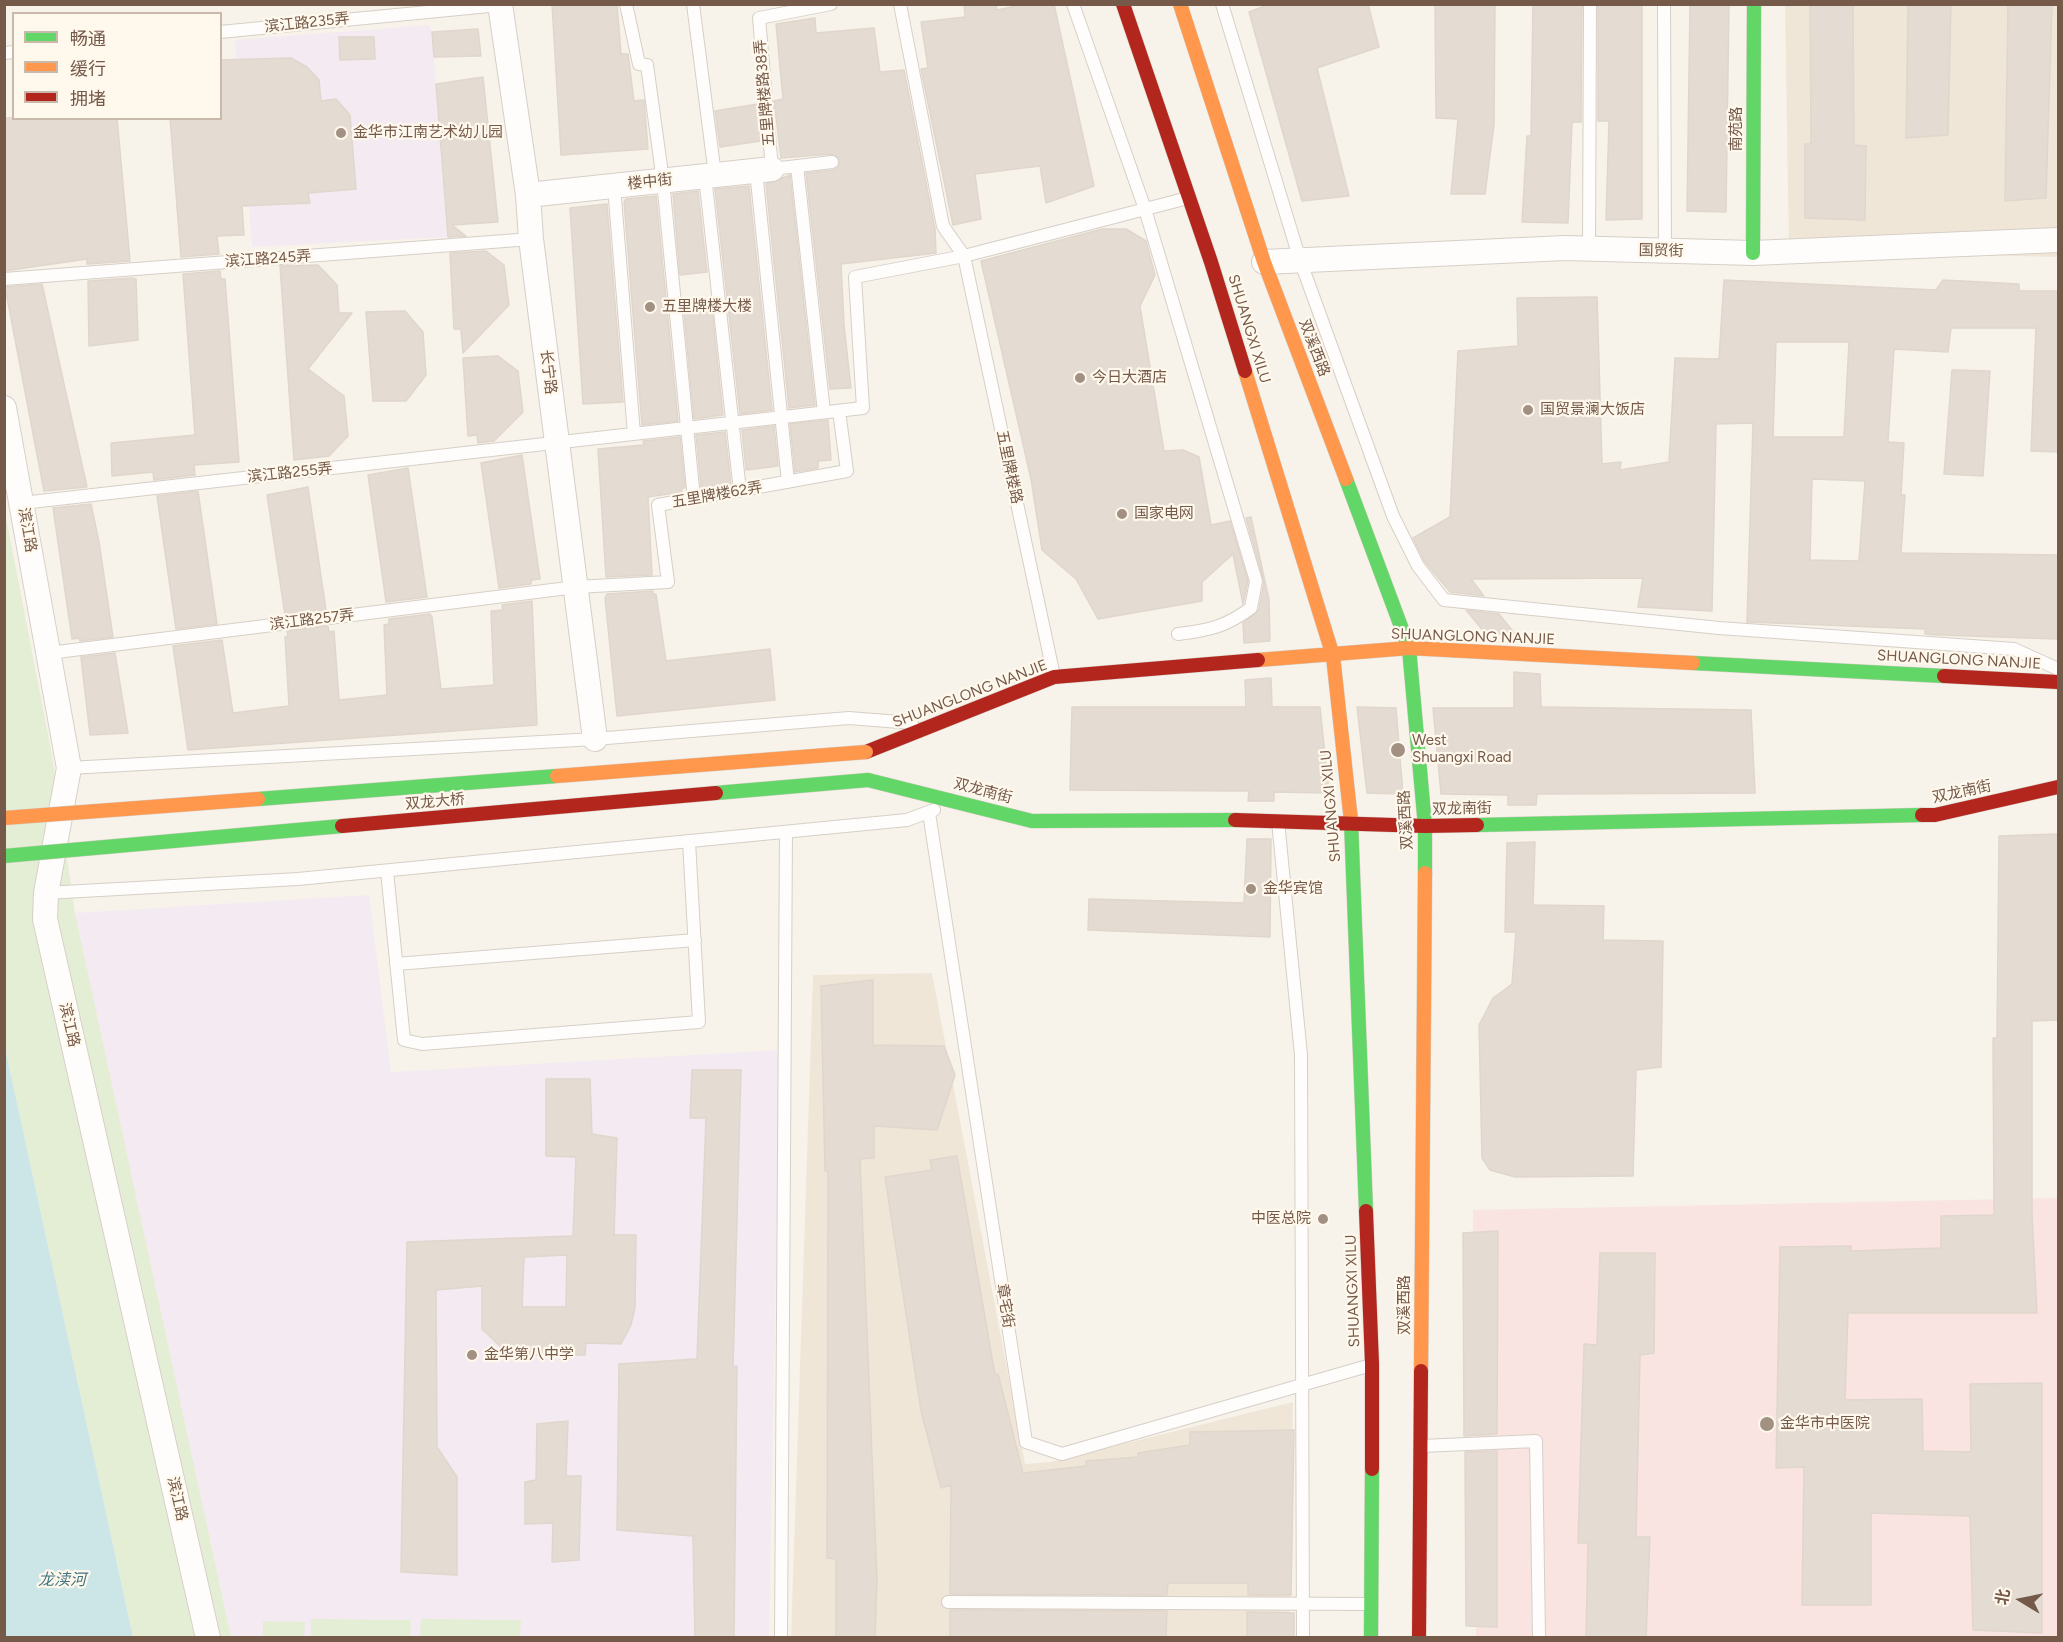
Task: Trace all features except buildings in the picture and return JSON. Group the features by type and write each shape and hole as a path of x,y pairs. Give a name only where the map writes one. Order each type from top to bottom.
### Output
{"main road":[{"name":"SHUANGXI XILU","path":"1123,4 1189,198 1333,656 1351,824 1372,1364 1371,1638"},
{"name":"双溪西路","path":"1180,4 1264,262 1409,648 1425,826 1419,1638"},
{"name":"南苑路","path":"1753,253 1755,4"},
{"name":"SHUANGLONG NANJIE","path":"866,752 1054,677 1409,648 2058,682"},
{"name":"双龙大桥","path":"4,818 866,752"},
{"name":"双龙南街","path":"868,780 960,801 1032,821 1278,820 1425,826 1935,815 2058,787"},
{"name":"双龙大桥","path":"4,856 868,780"}],"street":[{"name":"长宁路","path":"500,5 528,195 531,239 595,739"},
{"name":"楼中街","path":"528,195 764,170"},
{"name":"国贸街","path":"1264,262 1589,249 1753,253 2058,240"},
{"name":"滨江路","path":"4,408 69,768 46,893 45,919 208,1638"}],"lane":[{"path":"626,4 639,64 647,65 663,181 685,428 694,499"},
{"path":"693,4 740,491"},
{"name":"五里牌楼路38弄","path":"764,170 759,18 831,4"},
{"name":"五里牌楼路","path":"900,4 943,226 964,256 1054,677"},
{"path":"1073,4 1145,209 1256,581 1251,608 1233,621 1215,629 1178,634"},
{"path":"1222,4 1300,260 1393,516 1418,566 1444,600 1719,628 2014,649 2058,669"},
{"path":"1589,249 1590,4"},
{"path":"1664,4 1665,251"},
{"name":"滨江路235弄","path":"222,32 500,5"},
{"path":"788,482 780,417 764,170 832,162"},
{"path":"797,166 824,412"},
{"path":"614,186 634,434"},
{"path":"964,256 1189,198"},
{"name":"滨江路245弄","path":"4,279 531,239"},
{"name":"滨江路255弄","path":"22,504 863,408 855,277 964,256"},
{"name":"五里牌楼62弄","path":"576,587 668,582 658,505 847,471 839,411"},
{"name":"滨江路257弄","path":"49,653 576,587"},
{"path":"69,768 595,739 849,717 938,724"},
{"path":"46,893 287,880 907,820 960,801"},
{"name":"章宅街","path":"928,813 1026,1442 1062,1454 1372,1364"},
{"path":"1278,820 1301,1055 1303,1638"},
{"path":"781,1638 786,832"},
{"path":"387,870 404,1040 422,1044 699,1022 689,841"},
{"path":"396,964 695,940"},
{"path":"1420,1446 1536,1441 1539,1638"},
{"path":"948,1602 1371,1604"}],"shaded area":[{"path":"1785,5 2058,5 2058,257 1789,251"},
{"name":"金华市江南艺术幼儿园","path":"429,25 432,32 447,237 252,247 235,40"},
{"name":"金华第八中学","path":"369,895 391,1072 780,1050 769,1637 231,1637 75,913"},
{"path":"932,973 1025,1464 1050,1462 1293,1402 1289,1637 791,1638 813,975"},
{"name":"金华市中医院","path":"2058,1198 2058,1637 1476,1637 1473,1210"}],"green space":[{"path":"4,507 52,755 75,913 231,1637 133,1637 5,1048"},
{"path":"311,1619 411,1620 410,1637 311,1637"},
{"path":"421,1619 521,1620 520,1637 420,1637"},
{"path":"263,1621 305,1622 304,1637 263,1637"}],"water":[{"name":"龙渎河","path":"5,1048 133,1637 5,1637"}],"traffic: fast":[{"path":"1753,253 1754,4"},
{"path":"1346,479 1409,648 1425,826 1425,873"},
{"path":"1693,663 1944,676"},
{"path":"258,799 557,776"},
{"path":"868,780 1032,821 1235,820"},
{"path":"716,793 868,780"},
{"path":"1477,825 1922,815"},
{"path":"1351,821 1366,1211"},
{"path":"4,856 342,826"},
{"path":"1371,1638 1372,1469"}],"traffic: slow":[{"path":"1180,4 1264,262 1346,479"},
{"path":"1245,371 1333,656 1351,821"},
{"path":"1258,660 1409,648 1693,663"},
{"path":"557,776 866,752"},
{"path":"4,818 258,799"},
{"path":"1421,1371 1425,873"}],"traffic: jam":[{"path":"1123,4 1211,262 1245,371"},
{"path":"866,752 1054,677 1258,660"},
{"path":"1944,676 2058,682"},
{"path":"1922,815 1935,815 2058,787"},
{"path":"342,826 716,793"},
{"path":"1235,820 1425,826 1477,825"},
{"path":"1366,1211 1372,1364 1372,1469"},
{"path":"1419,1638 1421,1371"}],"place":[{"name":"金华市江南艺术幼儿园","path":"341,133"},
{"name":"五里牌楼大楼","path":"650,307"},
{"name":"今日大酒店","path":"1080,378"},
{"name":"国贸景澜大饭店","path":"1528,410"},
{"name":"国家电网","path":"1122,514"},
{"name":"West Shuangxi Road","path":"1398,750"},
{"name":"金华宾馆","path":"1251,889"},
{"name":"中医总院","path":"1323,1219"},
{"name":"金华第八中学","path":"472,1355"},
{"name":"金华市中医院","path":"1767,1424"}]}
